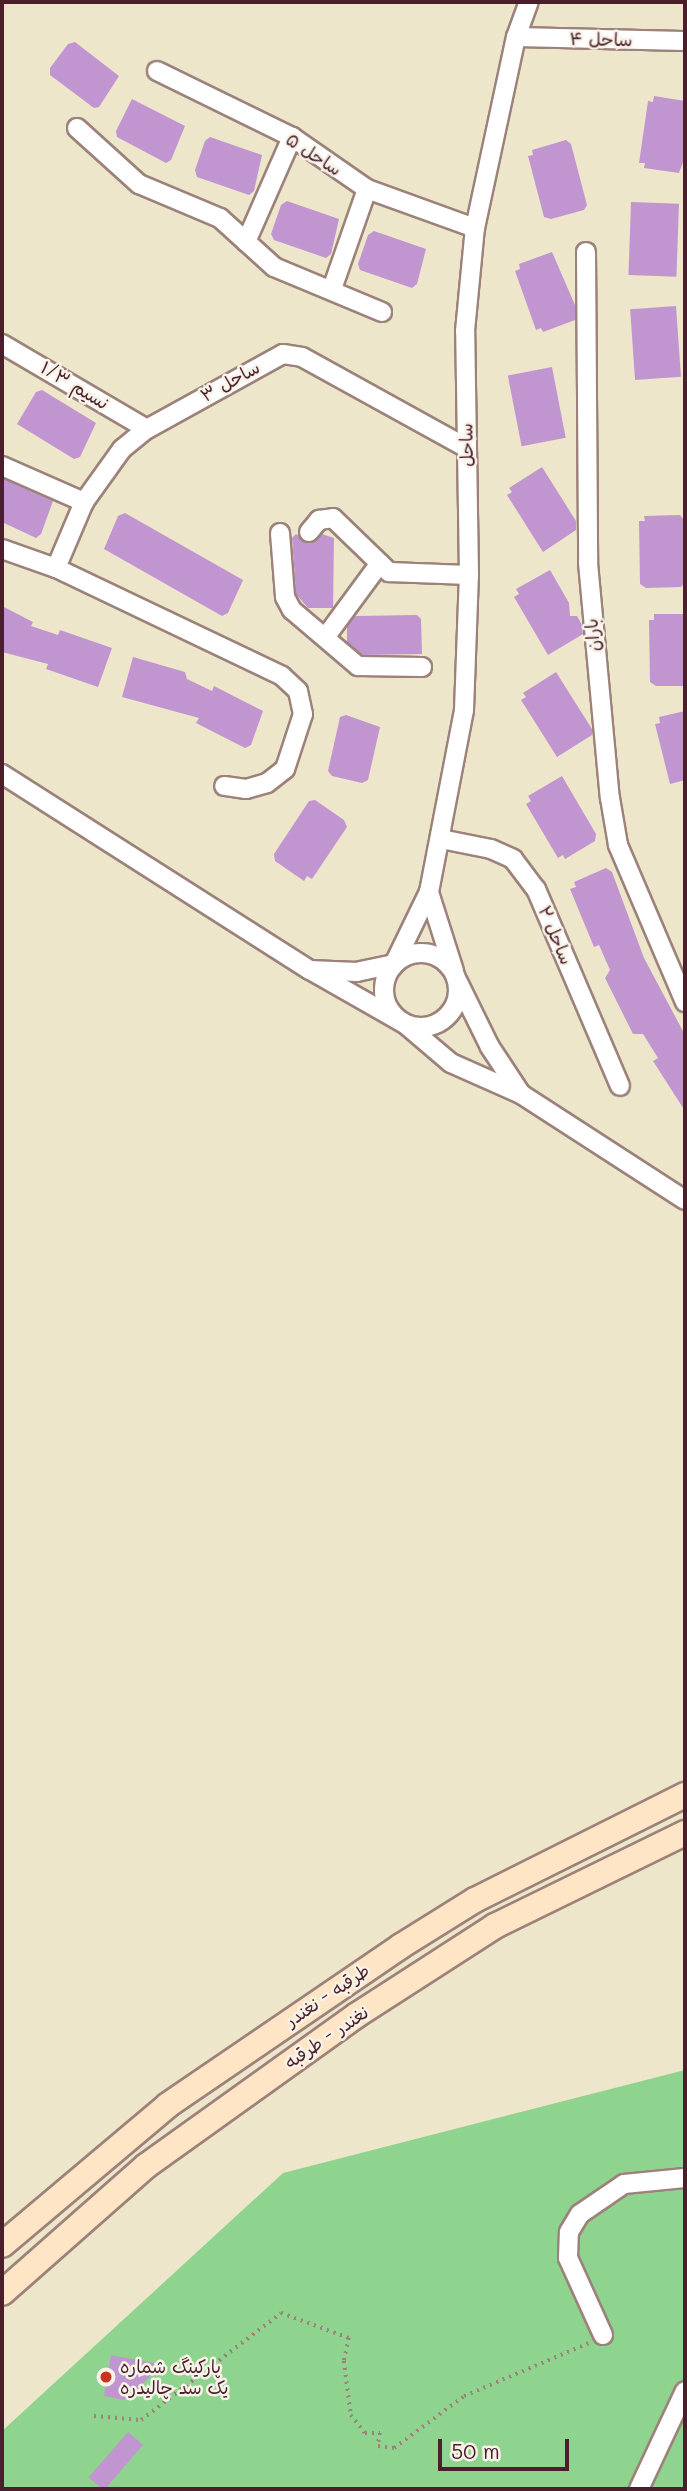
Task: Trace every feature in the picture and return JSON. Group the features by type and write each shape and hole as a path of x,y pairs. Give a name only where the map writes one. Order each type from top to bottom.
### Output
{"street":[{"name":"ساحل","path":"394,964 429,892 464,710 469,575 465,331 475,228 516,37 529,2"},
{"name":"ساحل ۴","path":"516,37 685,41"},
{"name":"ساحل ۵","path":"157,71 292,138 367,189 475,228"},
{"path":"77,128 139,184 220,218 274,267 382,312"},
{"path":"246,242 292,138"},
{"path":"332,289 367,189"},
{"name":"باران","path":"586,252 588,563 610,798 618,845 685,1002"},
{"name":"نسیم ۱/۳","path":"2,344 147,429"},
{"name":"ساحل ۳","path":"56,568 84,502 122,449 147,429 283,354 302,357 465,447"},
{"path":"2,466 84,502"},
{"path":"309,532 319,520 333,517 389,572 469,575"},
{"path":"281,533 285,597 292,610 327,635 344,658 358,666 422,667"},
{"path":"2,549 56,568 282,676 298,691 303,714 285,769 267,783 246,789 224,786"},
{"path":"327,635 380,563"},
{"path":"2,774 310,970 405,1024 428,1027 449,1015 458,994 456,977 437,955 426,952 403,957 394,964 356,972 310,970"},
{"name":"ساحل ۲","path":"441,839 491,849 513,859 537,889 620,1086"},
{"path":"429,892 456,977 490,1047 521,1094"},
{"path":"394,964 384,985 384,997 396,1017 451,1063 521,1094 685,1200"},
{"name":"طرقبه - نغندر","path":"2,2245 168,2105 369,1966 475,1900 685,1795"},
{"name":"نغندر - طرقبه","path":"2,2293 166,2150 357,2015 495,1926 685,1833"},
{"path":"603,2335 568,2258 569,2232 579,2214 624,2184 685,2178"},
{"path":"639,2489 685,2391"}],"path":[{"path":"94,2416 141,2420 281,2313 349,2338 344,2361 351,2415 365,2433 380,2433 378,2446 394,2448 464,2396 603,2335"}],"green space":[{"path":"685,2070 685,2489 2,2489 2,2431 283,2173"}],"building":[{"path":"75,42 119,76 99,107 94,108 50,75 50,68 68,44"},
{"path":"654,96 685,101 685,157 679,173 644,168 645,163 639,163 648,101 653,102"},
{"path":"132,99 185,126 171,160 166,163 117,137 116,131"},
{"path":"210,137 262,155 254,191 249,195 197,177 195,170 205,141"},
{"path":"566,140 571,144 587,205 584,210 551,219 544,217 528,156 533,155 532,150"},
{"path":"287,201 339,219 331,254 326,258 274,240 271,234 281,205"},
{"path":"631,202 679,204 676,277 628,275"},
{"path":"374,231 426,249 417,284 412,288 360,270 358,264 368,235"},
{"path":"552,252 575,305 575,320 543,332 541,328 536,330 515,271 520,269 519,264"},
{"path":"676,306 681,377 635,380 630,309"},
{"path":"552,367 566,438 522,446 508,376"},
{"path":"42,390 96,423 80,457 74,459 17,424 36,392"},
{"path":"542,467 576,521 576,530 543,552 507,495 512,492 509,488"},
{"path":"2,478 53,501 41,534 36,538 2,522"},
{"path":"125,513 243,580 228,613 222,616 104,549 118,516"},
{"path":"680,515 684,520 685,582 681,587 646,588 640,584 639,521 645,521 644,516"},
{"path":"296,534 308,543 322,534 334,538 333,608 308,608 296,594 292,538"},
{"path":"550,570 569,603 570,616 577,616 583,634 548,655 514,597 519,594 516,589"},
{"path":"2,606 33,622 31,626 58,635 60,630 112,648 98,687 46,669 48,664 2,652"},
{"path":"654,614 685,614 685,686 656,686 650,682 649,620 654,620"},
{"path":"417,615 421,619 422,654 362,655 347,642 347,627 355,616"},
{"path":"133,657 185,672 187,679 212,691 214,686 263,711 251,745 245,748 196,723 199,718 122,697"},
{"path":"556,672 592,729 592,735 557,757 521,700 526,697 523,693"},
{"path":"685,711 685,780 670,784 655,724 660,723 659,717"},
{"path":"346,715 380,727 368,780 362,783 332,776 328,771 340,717"},
{"path":"562,776 596,834 595,841 565,859 563,855 558,858 526,804 531,801 528,796"},
{"path":"315,800 344,820 347,827 312,879 307,876 304,881 275,861 274,854 309,801"},
{"path":"606,868 612,872 644,958 685,1035 685,1111 653,1061 658,1058 643,1034 633,1034 605,978 610,970 599,945 594,947 570,889 576,887 574,882"},
{"path":"111,2355 163,2365 124,2400 104,2396"},
{"path":"128,2432 143,2445 105,2489 89,2477"}],"place":[{"name":"پارکینگ شماره یک سد چالیدره","path":"106,2377"}]}
